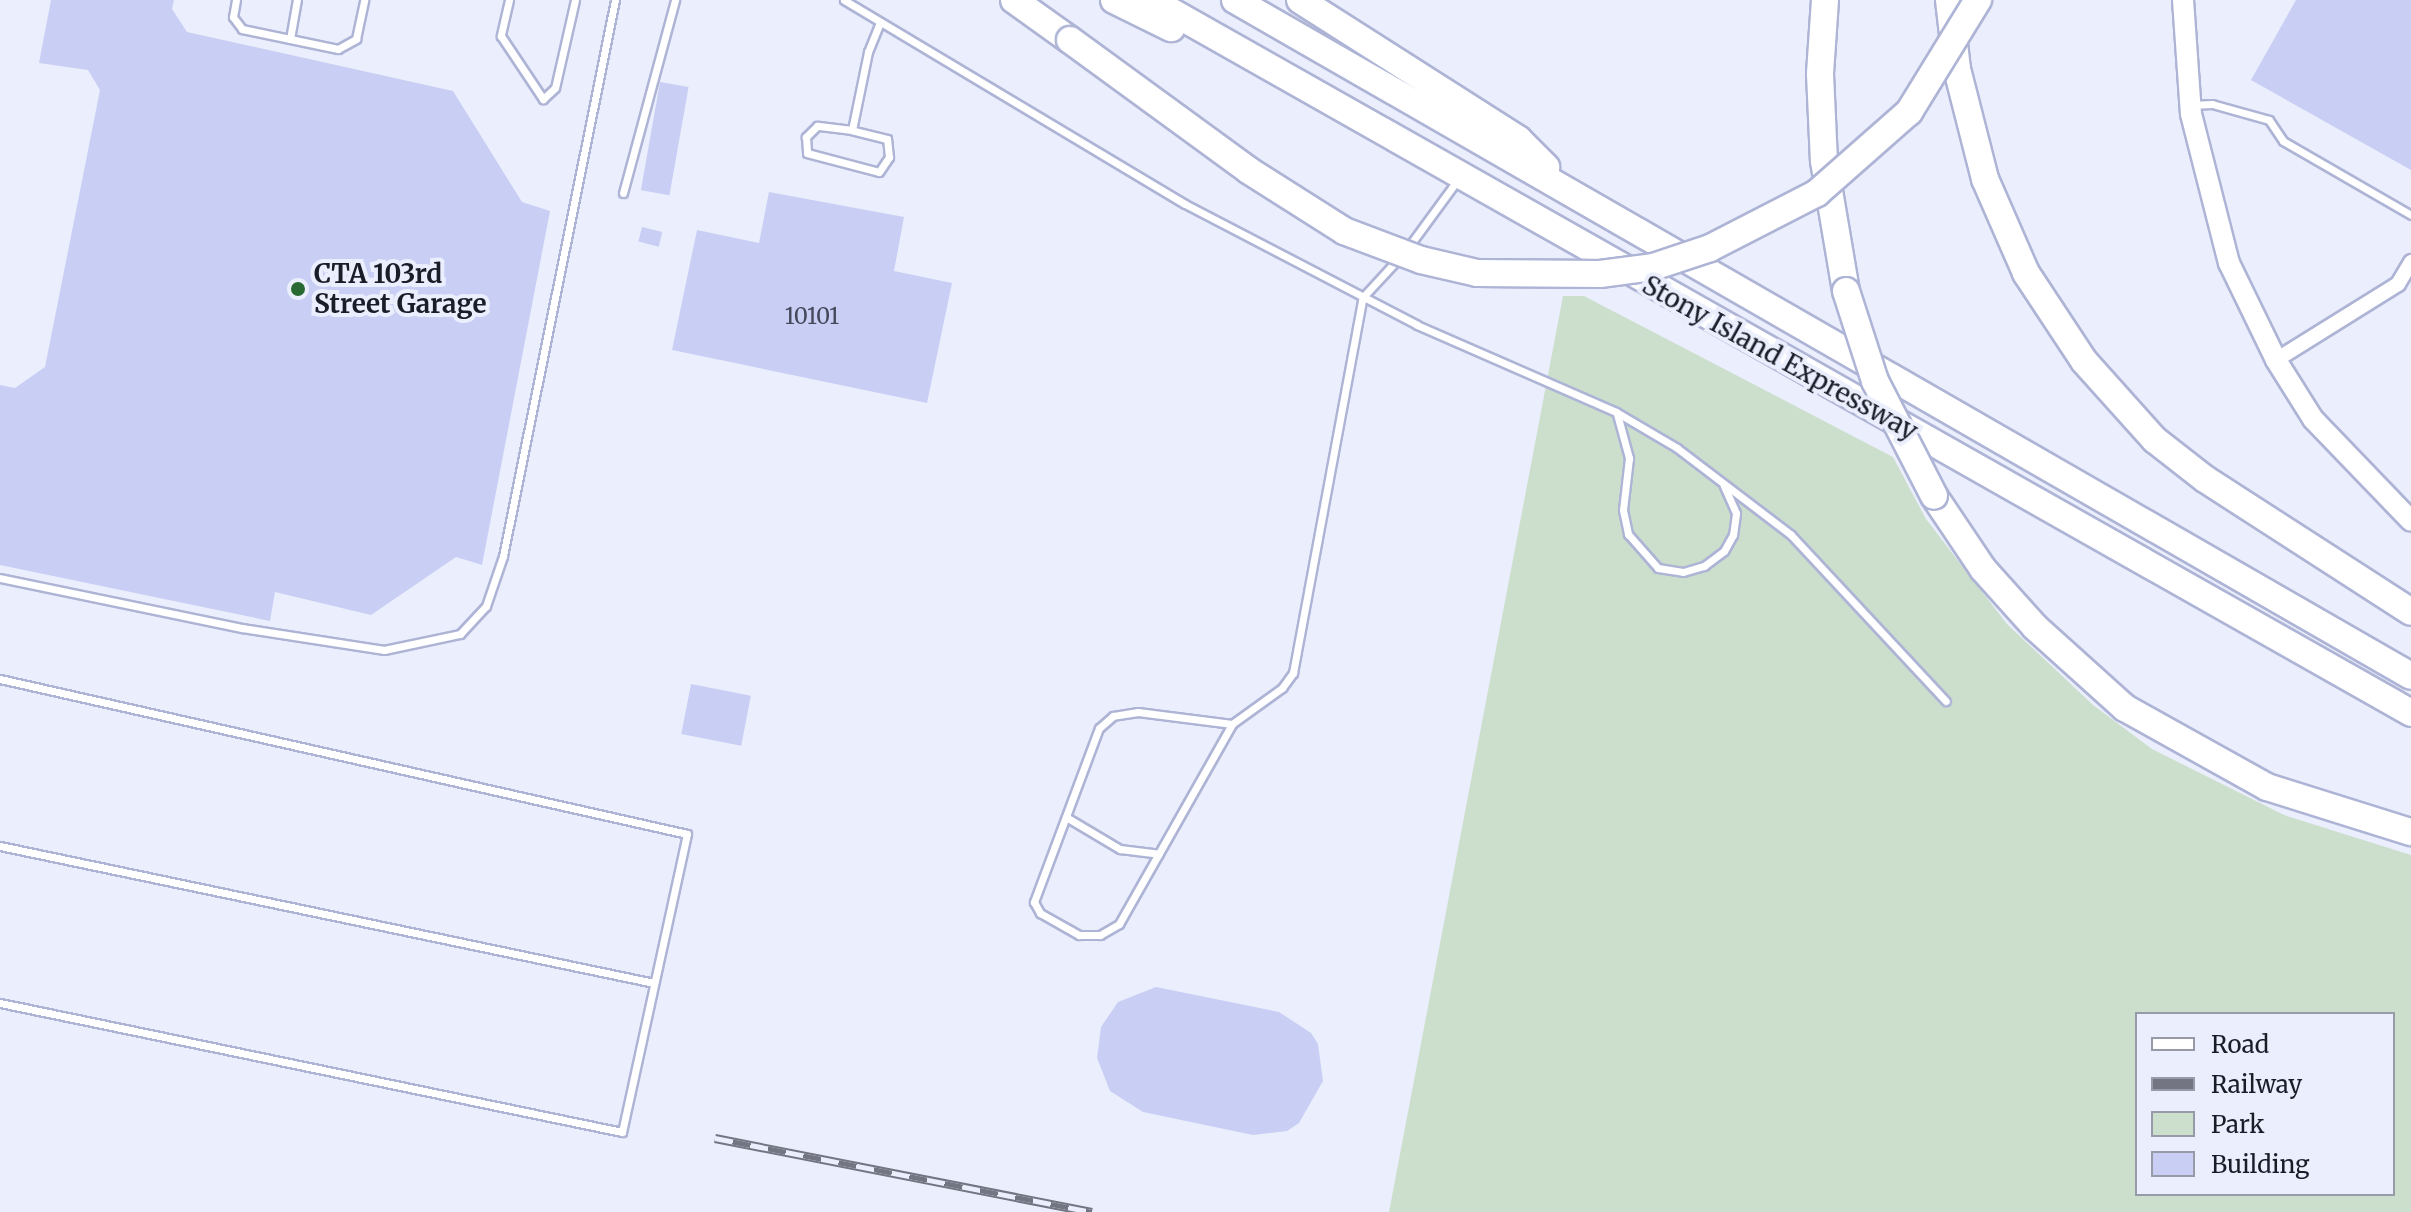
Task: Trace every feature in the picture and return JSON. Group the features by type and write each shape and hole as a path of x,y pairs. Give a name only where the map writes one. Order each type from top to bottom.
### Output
{"highway":[{"path":"1014,0 1248,170 1344,231 1421,260 1477,273 1600,274 1653,267 1710,248 1817,193 1909,112 1978,0"},
{"path":"1114,0 1155,23 1239,50"},
{"name":"Stony Island Expressway","path":"1151,0 1460,176 2140,541 2411,676"},
{"name":"Stony Island Expressway","path":"1235,0 1571,191 2140,541 2411,713"},
{"path":"1300,0 1518,139 1571,191"},
{"path":"1825,0 1820,74 1824,161 1846,291 1875,381 1934,496 1983,569 2035,627 2125,708 2267,787 2411,832"},
{"path":"1949,0 1960,81 1985,179 2026,273 2084,361 2155,440 2205,479 2411,612"}],"street":[{"path":"2183,0 2191,105 2204,177 2229,263 2276,360 2323,431 2411,521"},
{"path":"2276,360 2398,284 2411,262"}],"lane":[{"path":"236,0 233,17 242,29 338,49 356,39 364,0"},
{"path":"290,39 297,0"},
{"path":"509,0 501,36 543,99 555,88 575,0"},
{"path":"0,578 242,628 384,650 460,634 486,606 503,556 615,0"},
{"path":"623,193 675,0"},
{"path":"844,0 1185,204 1363,297 1616,412 1723,483 1791,535 1946,701"},
{"path":"852,130 868,52 880,22"},
{"path":"2191,105 2212,104 2269,120 2283,141 2411,215"},
{"path":"817,126 852,130 887,139 889,157 879,172 807,153 806,137 817,126"},
{"path":"1232,724 1138,712 1113,716 1099,728 1034,902 1040,913 1079,935 1100,935 1119,924 1232,724 1282,688 1293,673 1363,297 1421,234 1460,176"},
{"path":"1616,412 1629,458 1623,510 1628,534 1658,568 1683,572 1704,566 1724,551 1733,535 1736,513 1723,483"},
{"path":"0,679 687,834 622,1132 0,1003"},
{"path":"1066,817 1120,849 1159,854"},
{"path":"0,846 654,983"}],"green space":[{"path":"1563,296 1584,296 1893,457 1926,519 2007,624 2093,705 2152,749 2284,815 2411,855 2411,1212 1389,1212"}],"building":[{"name":"CTA 103rd Street Garage","path":"51,0 174,0 172,9 187,32 453,91 522,202 550,211 482,565 456,557 371,615 275,592 270,621 0,565 0,385 15,388 45,367 100,90 88,70 39,63"},
{"path":"2296,0 2411,0 2411,170 2251,80"},
{"path":"660,82 689,87 669,195 641,190"},
{"path":"769,192 904,217 894,271 952,283 927,403 672,350 697,230 759,243"},
{"path":"642,227 662,232 659,247 638,242"},
{"path":"691,684 751,696 741,746 681,734"},
{"path":"1156,987 1279,1012 1311,1033 1318,1044 1323,1081 1299,1123 1287,1131 1253,1135 1143,1112 1110,1091 1097,1058 1101,1027 1118,1002"}],"railway":[{"path":"715,1138 1092,1212"}],"place":[{"name":"CTA 103rd Street Garage","path":"298,289"}]}
